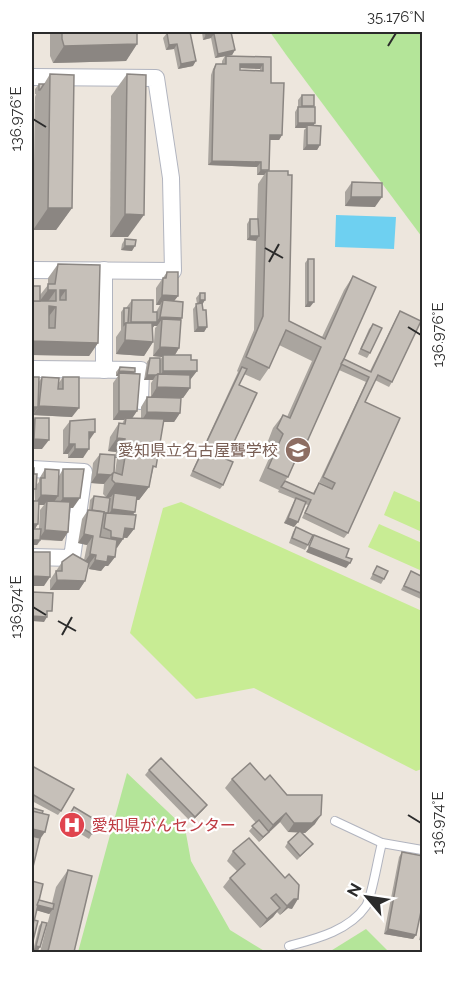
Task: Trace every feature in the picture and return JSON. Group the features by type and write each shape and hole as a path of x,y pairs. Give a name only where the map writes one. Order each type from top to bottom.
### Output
{"street":[{"path":"32,77 156,78 171,178 173,271 32,270"},
{"path":"104,270 104,370"},
{"path":"32,369 141,370 140,400"},
{"path":"32,469 84,472 72,558 32,557"}],"lane":[{"path":"335,821 382,843 423,850"},
{"path":"289,946 316,940 344,926 366,906 382,843"}],"green space":[{"path":"270,32 422,32 422,237 287,56"},
{"path":"394,491 422,503 422,532 384,515"},
{"path":"181,502 422,611 422,769 416,771 254,688 196,699 130,633 163,508"},
{"path":"379,524 422,543 422,571 368,547"},
{"path":"127,773 185,828 191,861 230,930 266,952 78,952"},
{"path":"366,929 389,952 329,952"}],"water":[{"path":"336,215 396,217 394,249 335,247"}],"building":[{"path":"62,32 137,32 137,44 64,46"},
{"path":"190,32 196,61 181,64 177,44 169,45 167,33"},
{"path":"206,32 231,32 235,50 218,54 214,34 206,35"},
{"path":"226,56 271,57 271,83 284,83 282,135 270,135 269,170 261,170 261,162 212,161 214,70 216,64 226,64","holes":["240,64 263,64 263,71 240,70"]},
{"path":"50,74 74,75 72,208 48,208"},
{"path":"127,74 146,75 144,215 125,214"},
{"path":"302,95 314,95 314,106 302,106"},
{"path":"298,107 315,107 315,123 298,123"},
{"path":"307,125 321,126 320,145 307,145"},
{"path":"267,171 288,171 288,175 292,175 289,321 325,339 353,276 376,287 306,444 303,443 288,477 268,468 283,434 277,428 283,415 290,418 321,347 286,330 269,368 246,357 263,316"},
{"path":"352,182 382,183 382,197 351,197"},
{"path":"250,219 258,219 259,236 250,236"},
{"path":"125,239 136,240 135,246 125,246"},
{"path":"308,259 314,259 314,302 308,302"},
{"path":"58,264 100,265 98,343 32,341 32,301 56,301 56,290 48,290 48,284 55,284","holes":["60,290 66,290 66,300 60,300","49,306 56,307 55,328 49,328"]},
{"path":"167,272 178,272 178,296 162,295 163,278 166,278"},
{"path":"32,286 40,286 40,301 32,301"},
{"path":"200,293 205,293 205,300 200,300"},
{"path":"132,300 153,300 153,312 157,312 157,322 131,322"},
{"path":"163,300 183,302 182,318 160,317"},
{"path":"202,303 203,310 206,310 207,327 198,327 196,304"},
{"path":"124,308 129,308 128,323 124,325"},
{"path":"400,311 421,321 392,382 378,375 365,402 400,418 348,533 305,513 311,500 281,487 285,481 314,494 319,483 332,489 335,483 323,477 369,377 341,364 344,359 371,372"},
{"path":"162,319 181,320 179,348 160,347"},
{"path":"126,323 152,323 153,342 125,340"},
{"path":"373,324 382,328 370,353 361,349"},
{"path":"163,355 191,355 191,360 197,360 197,371 163,371"},
{"path":"150,358 160,358 160,374 147,375"},
{"path":"120,367 135,368 135,372 119,371"},
{"path":"242,367 247,369 239,385 257,393 226,459 233,462 223,485 193,471"},
{"path":"119,373 140,374 137,411 119,411"},
{"path":"158,374 190,375 190,388 157,387"},
{"path":"32,377 39,377 38,407 32,407"},
{"path":"42,377 59,378 58,389 63,389 63,377 79,377 79,408 39,406"},
{"path":"147,397 181,398 180,413 147,412"},
{"path":"35,418 49,418 49,440 34,439"},
{"path":"126,418 164,419 156,467 153,466 149,487 115,483 112,480 113,472 122,475 127,445 124,445 125,439 117,438 119,423 125,424"},
{"path":"95,419 95,432 89,432 89,449 75,449 75,444 69,444 70,421"},
{"path":"100,454 115,455 114,472 111,475 97,474"},
{"path":"32,468 34,468 34,474 37,474 33,496 32,496"},
{"path":"45,469 59,470 58,496 41,495 41,478 45,478"},
{"path":"63,469 84,469 80,498 63,498"},
{"path":"114,493 137,496 135,512 112,509"},
{"path":"94,496 110,498 108,513 92,510"},
{"path":"296,498 306,502 298,522 288,518"},
{"path":"32,501 39,501 38,524 32,524"},
{"path":"47,501 70,502 68,532 45,530"},
{"path":"88,510 104,512 100,537 117,540 115,557 108,556 107,562 95,560 96,555 90,554 93,536 84,534"},
{"path":"106,513 136,515 134,529 125,528 123,539 111,537 111,531 104,528"},
{"path":"296,527 313,535 308,545 292,538"},
{"path":"32,529 41,529 40,540 32,540"},
{"path":"314,535 349,549 346,557 352,559 350,563 309,547"},
{"path":"32,552 50,552 50,577 32,576"},
{"path":"73,554 89,563 85,581 57,580 56,571 62,571 62,562"},
{"path":"377,566 388,571 384,579 373,574"},
{"path":"411,571 423,577 423,594 404,586"},
{"path":"32,592 53,593 52,611 47,611 47,617 32,616"},
{"path":"161,758 207,805 195,817 149,770"},
{"path":"250,763 265,780 270,775 287,795 322,795 321,815 312,823 294,823 286,813 273,825 232,779"},
{"path":"32,766 74,789 61,811 32,794"},
{"path":"74,807 99,822 92,834 67,819"},
{"path":"33,808 43,811 42,814 32,811"},
{"path":"32,811 49,815 45,832 32,829"},
{"path":"259,820 269,832 263,837 252,826"},
{"path":"300,831 313,844 300,856 288,842"},
{"path":"32,836 40,838 32,871"},
{"path":"249,838 285,878 289,874 299,885 298,899 294,899 287,906 276,894 271,898 280,908 267,919 230,878 245,864 233,851"},
{"path":"402,852 423,856 423,902 416,935 388,929"},
{"path":"68,870 92,876 74,952 48,951"},
{"path":"32,881 43,884 32,930"},
{"path":"39,900 54,904 53,909 37,905"},
{"path":"34,920 38,921 32,945 32,930"},
{"path":"42,922 47,923 40,947 36,946"}],"place":[{"name":"愛知県立名古屋聾学校","path":"298,450"},
{"name":"愛知県がんセンター","path":"72,825"}]}
